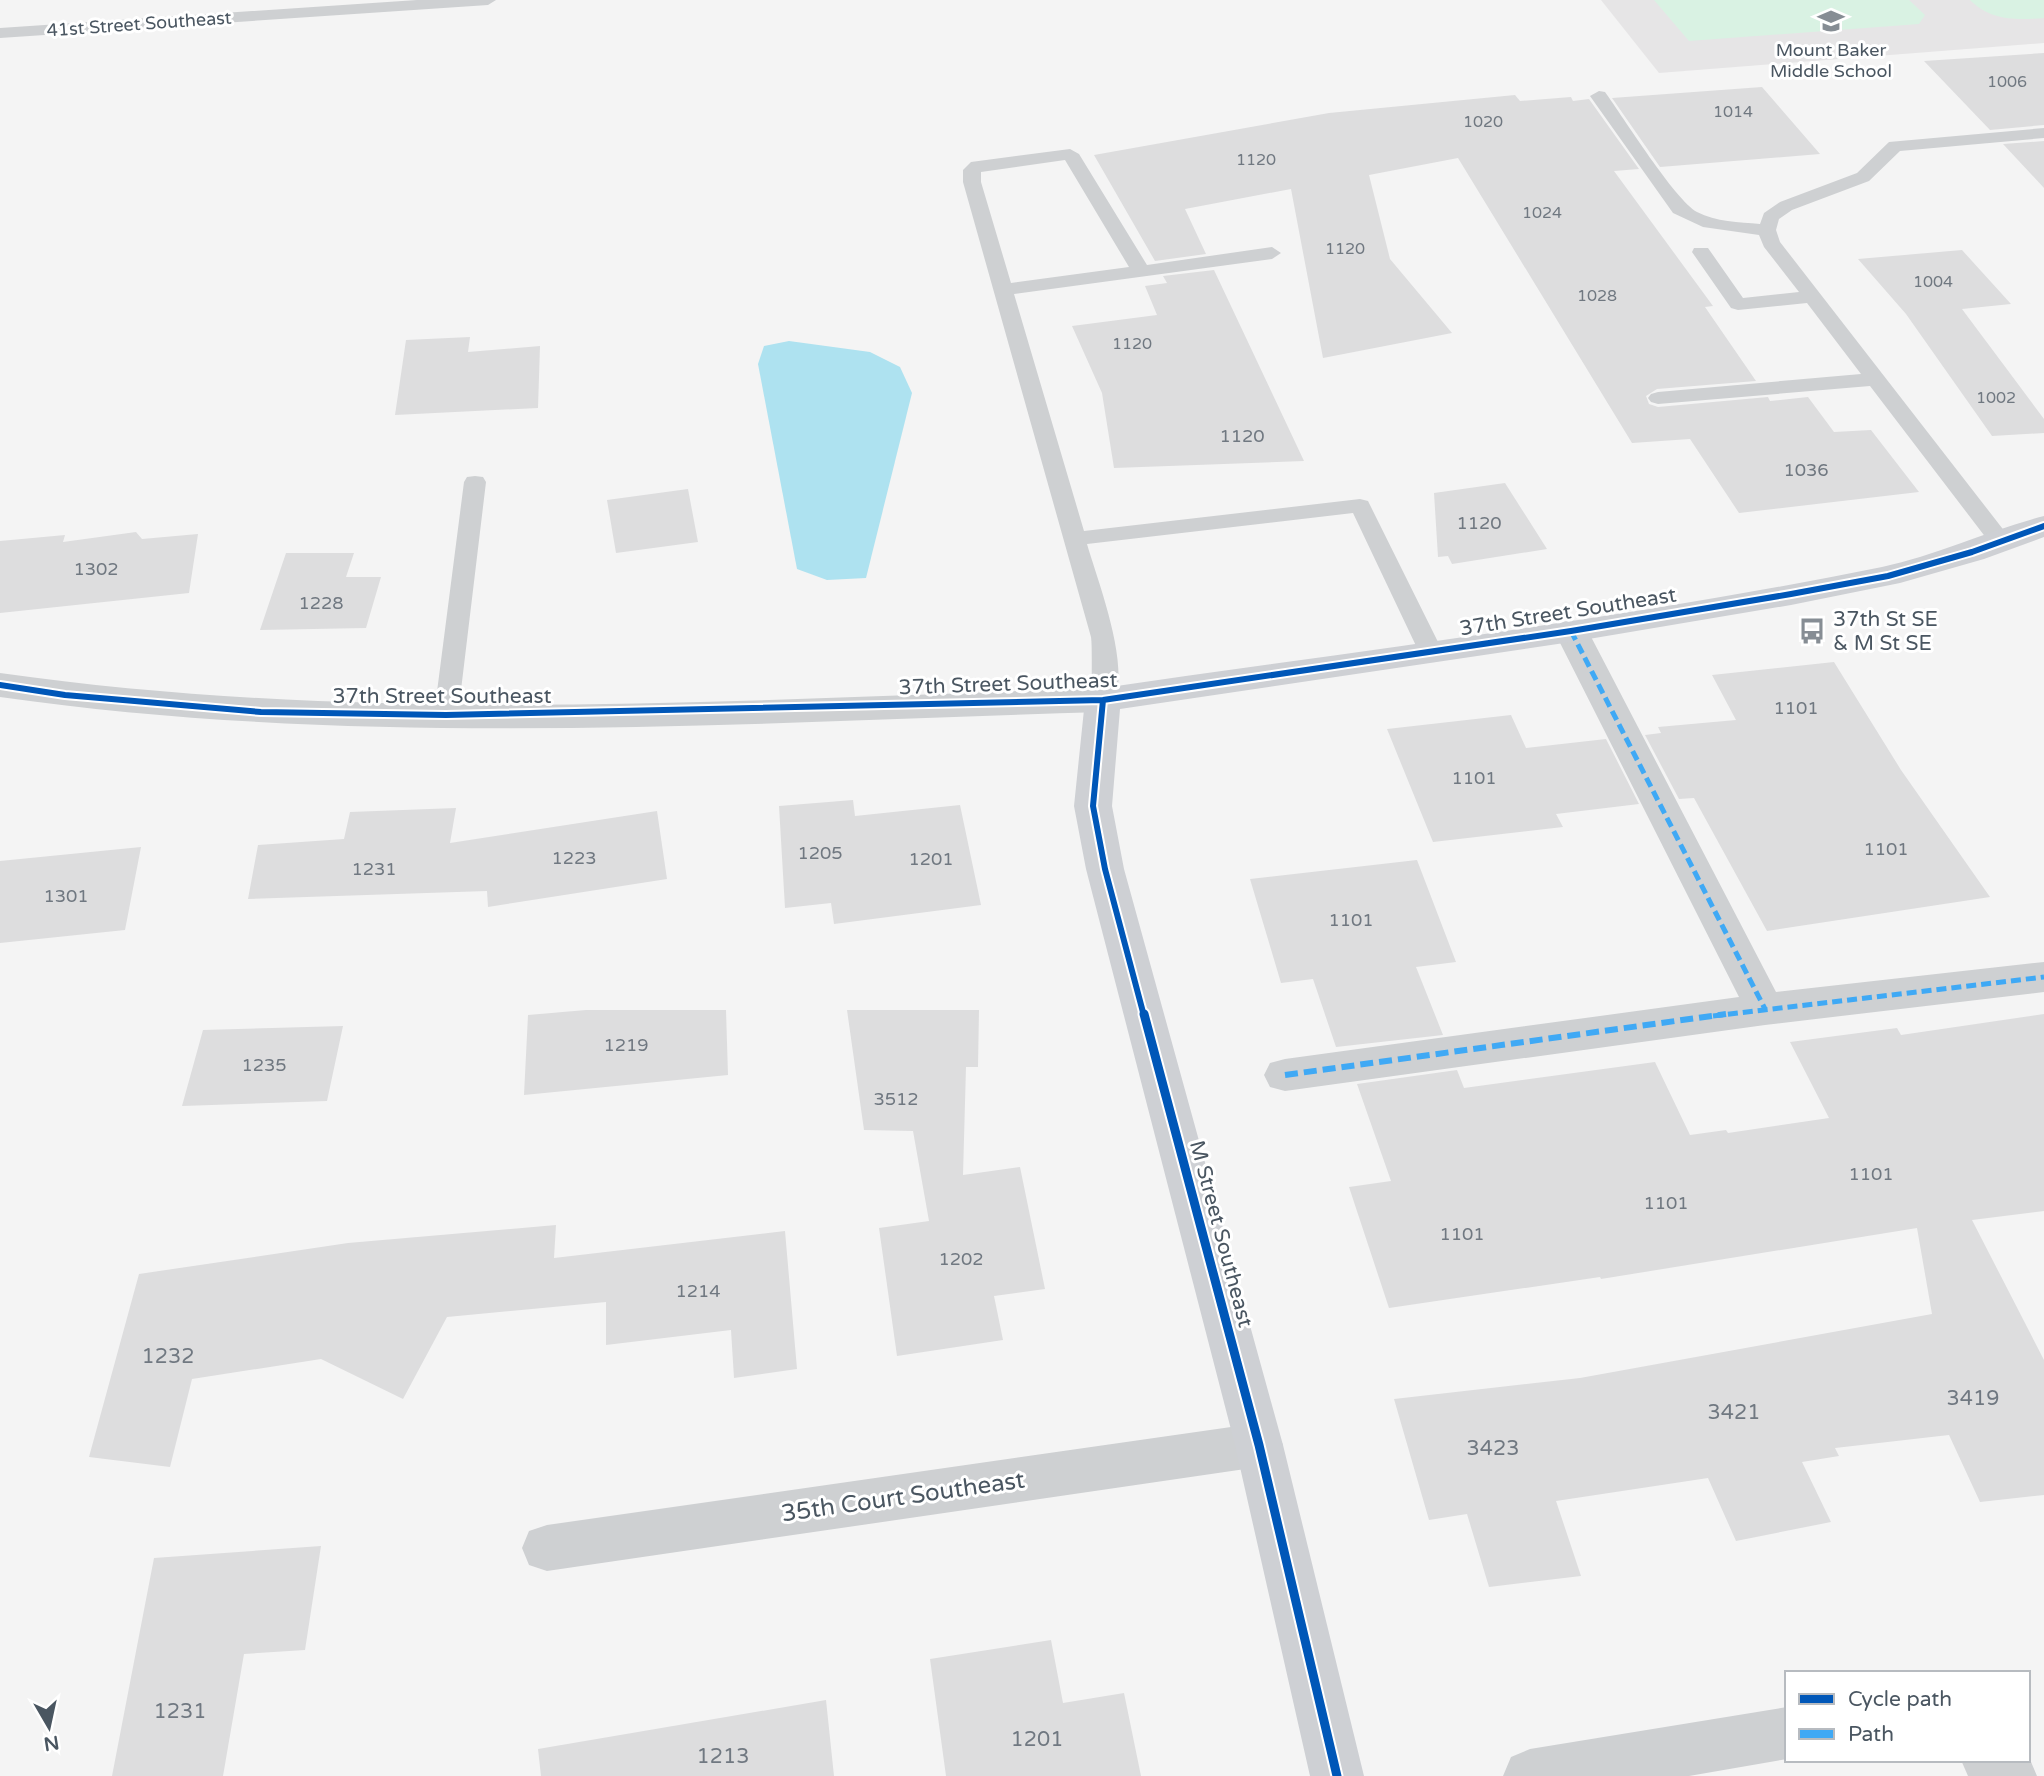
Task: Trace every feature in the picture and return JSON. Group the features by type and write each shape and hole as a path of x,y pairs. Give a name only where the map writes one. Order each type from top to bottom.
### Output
{"street":[{"name":"37th Street Southeast","path":"0,685 65,695 261,712 446,715 580,715 1103,700 1571,631 1888,576 2001,542 2044,526"},
{"path":"1571,631 1765,1009"},
{"name":"M Street Southeast","path":"1103,700 1093,806 1105,869 1259,1446 1337,1776"},
{"path":"1285,1075 1765,1009 2044,977"},
{"name":"35th Court Southeast","path":"547,1548 1259,1446"},
{"path":"1530,1776 1785,1733"},
{"path":"1991,1762 2010,1776"}],"lane":[{"name":"41st Street Southeast","path":"0,33 488,0"},
{"path":"1599,96 1680,209 1690,217 1707,223 1767,230"},
{"path":"2001,542 1771,243 1767,230 1771,217 1786,206 1863,177 1895,146 2044,134"},
{"path":"1103,700 1106,662 1103,637 972,182 972,170 977,166 1070,154 1141,271"},
{"path":"1701,252 1738,304 1813,297"},
{"path":"1003,290 1272,253"},
{"path":"1658,398 1876,379"},
{"path":"446,715 475,482"},
{"path":"1075,539 1360,506 1430,650"}],"shaded area":[{"name":"Mount Baker Middle School","path":"1601,0 2044,0 2044,43 1659,73"}],"green space":[{"path":"1654,0 1909,0 1925,15 1919,24 1689,41"},
{"path":"1970,0 2044,0 2044,18 2004,18 1986,12"}],"water":[{"path":"789,341 870,352 900,367 912,393 866,578 827,580 797,569 758,364 764,346"}],"building":[{"path":"2044,53 2044,125 1990,130 1924,61"},
{"path":"1762,87 1820,154 1660,167 1612,98"},
{"path":"1515,95 1520,101 1571,97 1573,101 1589,99 1639,169 1614,171 1713,306 1705,307 1756,381 1657,389 1646,396 1649,404 1658,407 1768,397 1770,401 1808,397 1834,432 1871,430 1919,492 1739,513 1690,439 1632,443 1458,158 1369,175 1390,259 1452,333 1323,358 1291,189 1185,209 1206,254 1155,261 1094,155 1329,113"},
{"path":"2044,141 2044,188 2003,144"},
{"path":"1962,250 2011,304 1962,309 2044,419 2044,433 1992,436 1906,314 1858,259"},
{"path":"1214,270 1304,461 1114,468 1102,393 1072,326 1157,315 1145,286 1167,283 1163,276"},
{"path":"470,337 468,352 540,346 538,408 395,415 406,340"},
{"path":"1505,483 1547,549 1452,564 1448,556 1438,557 1434,493"},
{"path":"688,489 698,542 616,553 607,500"},
{"path":"136,532 142,539 198,534 189,593 0,613 0,541 65,535 63,542"},
{"path":"286,553 354,553 346,577 381,577 366,628 260,630"},
{"path":"1834,662 1901,770 1990,897 1767,931 1694,798 1679,799 1645,735 1661,733 1658,727 1736,720 1712,675"},
{"path":"1511,715 1526,748 1606,739 1639,804 1556,814 1563,827 1433,842 1387,729"},
{"path":"853,800 855,816 960,805 981,905 834,924 831,903 785,908 779,806"},
{"path":"456,808 450,843 657,811 667,879 488,907 487,891 248,899 258,845 344,839 350,812"},
{"path":"141,847 125,930 0,943 0,861"},
{"path":"1417,860 1456,962 1416,967 1443,1035 1336,1047 1313,979 1281,983 1250,879"},
{"path":"586,1010 726,1010 728,1075 524,1095 528,1015"},
{"path":"847,1010 979,1010 978,1067 966,1067 963,1175 1020,1167 1045,1289 994,1296 1003,1340 897,1356 879,1228 929,1221 913,1131 864,1130"},
{"path":"2044,1014 2044,1211 1972,1220 2044,1360 2044,1495 1980,1502 1949,1435 1835,1448 1839,1456 1802,1462 1831,1522 1736,1541 1708,1478 1556,1501 1581,1576 1489,1587 1467,1514 1429,1520 1394,1399 1580,1378 1932,1314 1917,1228 1601,1279 1600,1277 1389,1308 1349,1187 1391,1181 1357,1084 1457,1070 1464,1088 1655,1062 1690,1135 1726,1130 1728,1133 1829,1118 1790,1042 1897,1028 1901,1035"},
{"path":"343,1026 327,1101 182,1106 203,1030"},
{"path":"556,1225 554,1258 785,1231 797,1369 734,1378 731,1330 606,1345 606,1302 447,1317 403,1399 321,1359 192,1379 170,1467 89,1457 139,1274 348,1243"},
{"path":"321,1546 305,1650 244,1654 223,1776 112,1776 154,1558"},
{"path":"1051,1640 1063,1703 1124,1693 1141,1776 946,1776 930,1659"},
{"path":"826,1700 834,1776 541,1776 538,1749"}],"marked path":[{"path":"1571,631 1765,1009"},
{"path":"1285,1075 1765,1009 2044,977"}],"cycle path":[{"path":"0,685 65,695 261,712 446,715 1103,700 1571,631 1791,594 1888,576 1972,552 2044,526"},
{"path":"1103,700 1093,806 1105,869 1259,1445 1337,1776"}],"place":[{"name":"Mount Baker Middle School","path":"1831,21"},
{"name":"37th St SE & M St SE","path":"1812,631"}]}
